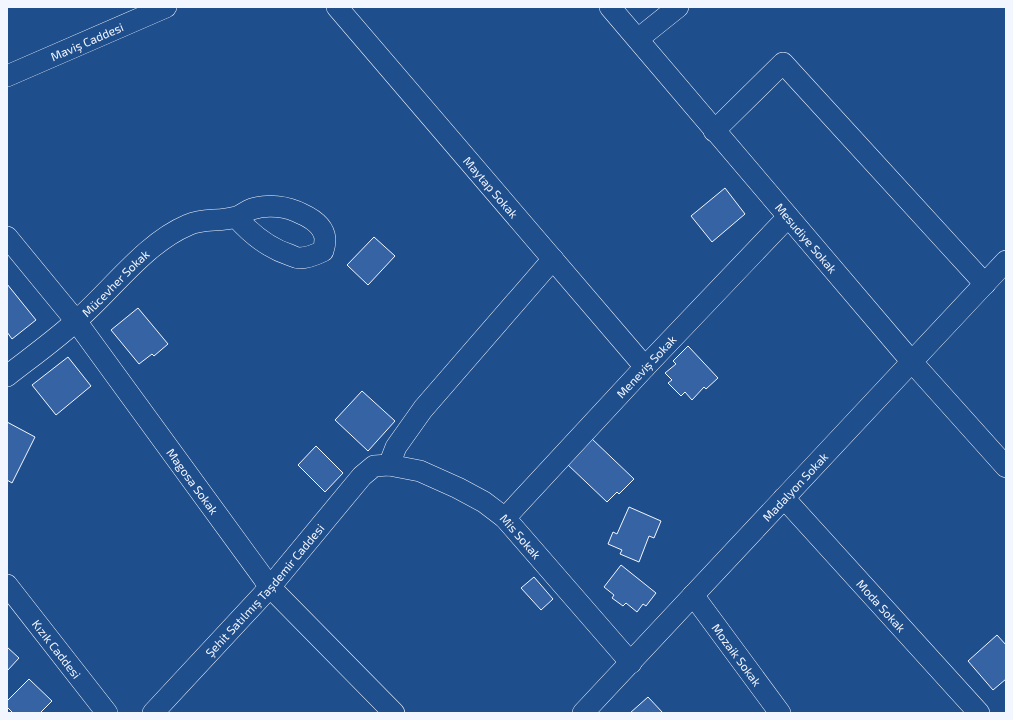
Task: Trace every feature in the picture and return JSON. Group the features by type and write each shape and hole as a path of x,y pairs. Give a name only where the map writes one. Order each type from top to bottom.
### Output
{"street":[{"name":"Maviş Caddesi","path":"7,76 166,7"},
{"name":"Maytap Sokak","path":"337,7 645,367"},
{"name":"Mesudiye Sokak","path":"610,7 912,362 1006,467"},
{"path":"638,39 678,7"},
{"path":"714,131 783,63 998,276"},
{"name":"Mücevher Sokak","path":"7,376 76,321 140,258 173,232 188,224 236,217"},
{"name":"Meneviş Sokak","path":"505,518 645,367 788,217"},
{"name":"Magosa Sokak","path":"7,237 76,321 270,587 394,713"},
{"path":"382,465 423,408 553,259"},
{"name":"Madalyon Sokak","path":"583,713 912,362 998,276"},
{"name":"Mis Sokak","path":"382,465 420,471 484,502 505,518 630,663"},
{"name":"Şehit Satılmış Taşdemir Caddesi","path":"153,713 270,587 362,476 382,465"},
{"name":"Moda Sokak","path":"784,498 979,713"},
{"name":"Kızık Caddesi","path":"7,585 107,713"},
{"name":"Mozaik Sokak","path":"693,595 780,713"}],"building":[{"path":"725,188 745,214 712,242 691,216"},
{"path":"374,237 395,256 368,285 347,265"},
{"path":"7,284 36,320 12,339 7,332"},
{"path":"138,308 168,344 154,356 152,354 139,364 111,330"},
{"path":"688,346 718,378 706,389 704,387 692,400 685,392 681,396 668,383 672,380 665,373 676,364 673,361"},
{"path":"68,357 91,386 56,415 32,385"},
{"path":"362,391 395,421 368,451 335,420"},
{"path":"7,422 35,437 12,483 7,480"},
{"path":"591,438 634,479 619,494 617,492 607,502 567,464"},
{"path":"316,446 343,473 325,492 298,465"},
{"path":"629,507 661,521 654,538 649,536 639,562 620,554 622,550 608,544 613,532 617,534"},
{"path":"621,565 656,593 646,606 643,604 637,612 626,603 623,606 612,598 614,595 604,587"},
{"path":"534,577 553,599 541,610 521,588"},
{"path":"997,635 1006,645 1006,679 993,690 968,661"},
{"path":"7,647 19,658 7,671"},
{"path":"29,679 52,701 40,713 13,713 7,707 7,701"},
{"path":"648,697 663,713 630,713"}]}
